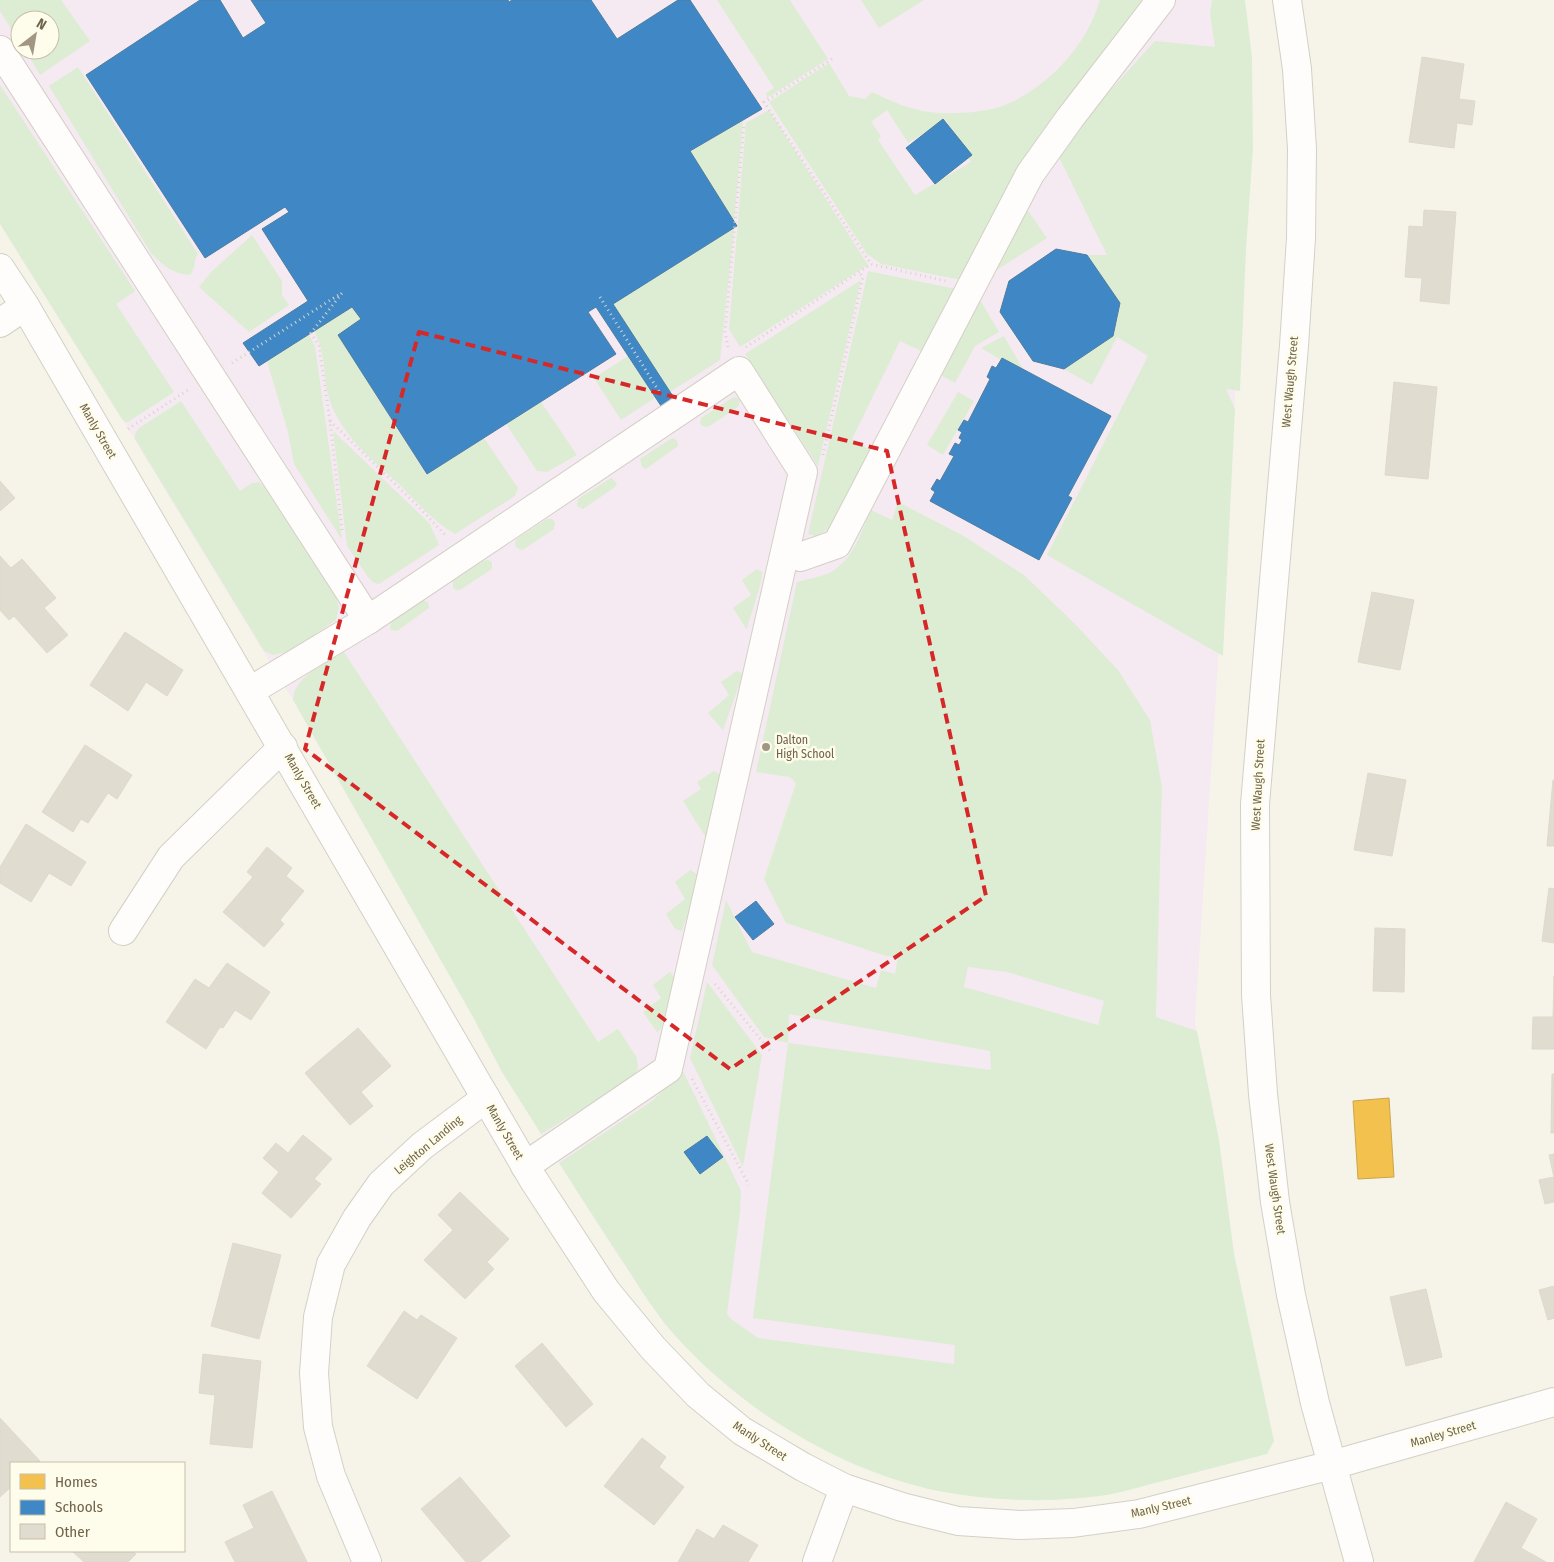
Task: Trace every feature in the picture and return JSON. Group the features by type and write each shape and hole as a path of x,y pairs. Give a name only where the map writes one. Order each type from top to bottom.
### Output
{"street":[{"path":"800,557 837,544 1030,174 1070,118 1161,0"},
{"name":"West Waugh Street","path":"1287,0 1297,69 1301,140 1301,238 1294,346 1255,804 1256,995 1275,1202 1291,1295 1316,1404 1359,1562"},
{"path":"0,50 368,620"},
{"name":"Manly Street","path":"0,268 25,306 283,747 525,1166 606,1291 653,1348 698,1395 742,1431 803,1468 844,1488 958,1522 1020,1525 1073,1523 1139,1514 1332,1465"},
{"path":"0,323 25,306"},
{"path":"250,691 368,620 738,371 804,472 668,1069 525,1166"},
{"path":"123,931 171,856 283,747"},
{"name":"Leighton Landing","path":"367,1562 331,1476 318,1427 314,1373 318,1317 331,1264 357,1218 381,1184 422,1146 486,1098"},
{"name":"Manley Street","path":"1332,1465 1554,1402"},
{"path":"818,1562 844,1488"}],"path":[{"path":"832,59 764,102 871,264 954,283"},
{"path":"728,348 725,332 744,124"},
{"path":"742,350 871,264"},
{"path":"128,429 342,293 311,333 319,346 330,421 343,538"},
{"path":"600,297 665,401"},
{"path":"330,421 419,507 450,541"},
{"path":"690,1074 749,1185"}],"highlighted area":[{"path":"419,332 887,451 986,896 730,1069 305,749"}],"shaded area":[{"name":"Dalton High School","path":"0,0 1235,0 1242,177 1235,398 1195,1022 1219,1140 1234,1254 1274,1441 1267,1454 1101,1496 1015,1500 938,1491 868,1469 802,1438 768,1417 732,1390 699,1360 665,1324 615,1251 502,1072 473,1017 293,700 122,419 0,224"}],"green space":[{"path":"0,0 61,0 90,41 40,75 31,60 60,60 60,10 10,10 10,27 0,11"},
{"path":"717,0 790,0 828,59 767,98 766,93 774,88"},
{"path":"861,0 924,0 879,28"},
{"path":"1100,0 1142,0 1093,69 1014,190 983,233 961,280 881,264 867,254 769,102 829,63 849,96 865,99 872,92 908,107 940,113 974,112 996,108 1030,92 1056,71 1078,45 1095,16","holes":["887,110 908,143 946,120 971,162 915,195 878,140 881,136 871,122"]},
{"path":"1212,0 1245,0 1252,57 1253,148 1246,250 1240,391 1226,389 1235,409 1223,656 1047,555 1148,356 1117,337 1092,385 1064,369 1113,336 1120,303 1087,255 1107,255 1056,151 1155,41 1215,47 1210,14"},
{"path":"78,67 198,254 190,275 178,273 168,268 151,253 49,86"},
{"path":"0,85 135,291 116,304 174,392 128,422 122,419 0,224"},
{"path":"769,110 868,265 740,347 729,329 746,123"},
{"path":"743,119 734,222 690,151"},
{"path":"1022,202 1047,238 984,278"},
{"path":"734,228 720,360 670,392 613,304"},
{"path":"252,235 282,281 282,295 289,305 249,332 199,287 211,272"},
{"path":"868,271 956,289 923,352 900,341 852,439 874,452 839,515 829,529 815,536 808,534"},
{"path":"861,280 818,466 745,354"},
{"path":"976,293 999,332 975,346 955,383 939,374"},
{"path":"352,307 361,319 338,335 426,474 484,438 518,488 515,496 455,534 426,512 350,436 334,412 329,398 323,356 314,331"},
{"path":"309,335 315,346 342,540 294,464 288,432 267,361"},
{"path":"1004,336 1023,369 1002,358 1001,360 981,348"},
{"path":"628,356 655,398 621,420 594,378"},
{"path":"958,392 974,401 943,455 927,445"},
{"path":"736,397 740,400 738,407 708,427 702,426 700,423 701,418"},
{"path":"181,401 240,491 252,483 259,482 263,485 336,597 339,608 336,620 291,651 273,655 264,651 135,439 135,434 139,428"},
{"path":"541,402 577,455 547,472 537,471 506,424"},
{"path":"333,431 430,524 439,545 379,584 374,583 368,577 347,546"},
{"path":"672,438 677,440 678,446 646,469 642,467 640,459"},
{"path":"611,478 617,483 615,487 583,509 577,506 578,499"},
{"path":"898,502 962,535 1024,575 1074,623 1118,670 1150,720 1162,787 1156,1017 1197,1031 1219,1140 1234,1254 1274,1441 1267,1454 1116,1493 1060,1500 999,1499 938,1491 900,1481 862,1467 824,1450 788,1430 722,1381 692,1353 665,1324 651,1305 559,1163 652,1101 683,1071 741,1191 727,1314 731,1319 758,1338 954,1364 955,1345 753,1318 788,1043 764,1037 712,965 726,900 752,952 876,988 881,970 895,974 898,957 886,956 786,923 764,879 796,783 790,777 756,772 797,582 819,577 839,567 856,544 871,510 892,520","holes":["968,967 1007,972 1104,1001 1098,1025 964,987","789,1014 990,1051 991,1070 788,1043"]},
{"path":"547,519 553,519 554,529 524,549 521,550 515,546 516,539"},
{"path":"488,560 492,562 492,569 460,590 453,588 453,581 483,561"},
{"path":"757,569 762,572 762,576 747,630 733,608 751,595 742,580"},
{"path":"422,600 428,602 429,608 397,631 391,630 391,621"},
{"path":"344,652 598,1042 618,1029 637,1058 638,1069 633,1078 541,1134 502,1072 473,1017 293,700 295,691 305,677"},
{"path":"737,671 743,674 723,730 708,713 729,695 721,682"},
{"path":"714,771 720,776 708,841 683,801 701,789 697,782"},
{"path":"690,870 697,874 698,882 682,931 675,929 666,914 685,899 675,882"},
{"path":"670,972 676,979 661,1029 657,1032 643,1012 661,998 653,985"},
{"path":"707,982 762,1055 743,1167 690,1058"}],"building: Homes":[{"path":"1389,1098 1394,1177 1358,1179 1353,1101"}],"building: Schools":[{"path":"200,0 220,0 243,38 266,23 251,0 508,0 509,2 512,0 591,0 617,39 678,0 690,0 762,109 690,151 737,226 613,304 678,404 665,412 596,307 588,312 616,354 427,474 338,335 361,319 352,307 259,366 243,343 308,301 262,229 289,212 285,207 205,258 86,75"},
{"path":"943,119 972,155 935,184 906,148"},
{"path":"1056,249 1087,255 1120,303 1113,336 1064,369 1033,361 1000,312 1009,281"},
{"path":"1002,358 1111,416 1068,496 1072,498 1039,560 930,501 935,492 931,489 937,479 940,481 954,456 949,454 955,443 959,445 962,440 959,438 962,432 958,430 964,420 968,422 990,379 987,377 992,366 996,368"},
{"path":"756,901 774,924 753,940 735,917"},
{"path":"707,1136 723,1157 700,1174 684,1152"}],"building: Other":[{"path":"1422,57 1464,64 1459,99 1475,101 1472,125 1457,123 1454,148 1409,142"},
{"path":"1424,210 1456,212 1449,304 1420,301 1422,278 1405,277 1409,226 1423,227"},
{"path":"1394,382 1437,387 1428,479 1385,475"},
{"path":"0,481 15,498 0,511"},
{"path":"0,556 11,568 22,559 56,598 44,608 68,635 47,653 14,616 9,620 0,610"},
{"path":"1372,592 1414,600 1400,670 1358,662"},
{"path":"125,632 183,670 167,696 146,682 128,711 90,685"},
{"path":"85,745 132,775 117,799 108,793 88,823 81,819 73,832 42,812"},
{"path":"1368,773 1406,780 1392,856 1354,850"},
{"path":"1553,780 1554,846 1547,846"},
{"path":"26,824 86,862 71,886 49,873 31,902 0,883 0,867"},
{"path":"267,847 292,868 286,876 304,891 280,920 284,924 264,947 223,912 253,877 247,872"},
{"path":"1549,888 1554,889 1554,943 1542,941"},
{"path":"1375,928 1405,929 1404,992 1373,991"},
{"path":"227,963 270,992 251,1020 235,1010 223,1028 220,1027 206,1049 166,1022 195,979 209,988"},
{"path":"1554,976 1554,1049 1532,1049 1533,1017 1553,1017"},
{"path":"358,1028 391,1066 361,1092 373,1106 350,1125 305,1073"},
{"path":"1552,1074 1554,1074 1554,1133 1551,1133"},
{"path":"303,1135 332,1159 314,1179 321,1184 291,1218 262,1193 279,1172 263,1158 276,1143 288,1153"},
{"path":"1554,1154 1554,1177 1549,1155"},
{"path":"1554,1177 1554,1202 1545,1204 1539,1180"},
{"path":"460,1192 509,1239 487,1262 494,1269 465,1299 424,1260 453,1230 438,1215"},
{"path":"233,1243 281,1255 259,1339 211,1326"},
{"path":"1554,1286 1554,1318 1548,1320 1539,1290"},
{"path":"1426,1289 1442,1357 1406,1366 1390,1297"},
{"path":"404,1311 417,1320 421,1315 457,1338 417,1399 367,1366"},
{"path":"542,1343 593,1404 566,1427 515,1366"},
{"path":"203,1354 261,1361 252,1448 210,1444 215,1395 199,1393"},
{"path":"0,1418 40,1461 10,1462 10,1488 0,1497"},
{"path":"642,1438 666,1457 659,1467 684,1487 654,1525 604,1486"},
{"path":"460,1477 510,1536 480,1562 466,1562 421,1509"},
{"path":"272,1491 307,1562 235,1562 225,1542 254,1528 243,1505"},
{"path":"1506,1502 1537,1519 1521,1548 1546,1562 1474,1562"},
{"path":"723,1525 758,1545 748,1562 678,1562 697,1529 714,1539"},
{"path":"73,1552 133,1552 136,1554 128,1562 84,1562"}],"place":[{"name":"Dalton High School","path":"766,747"}]}
